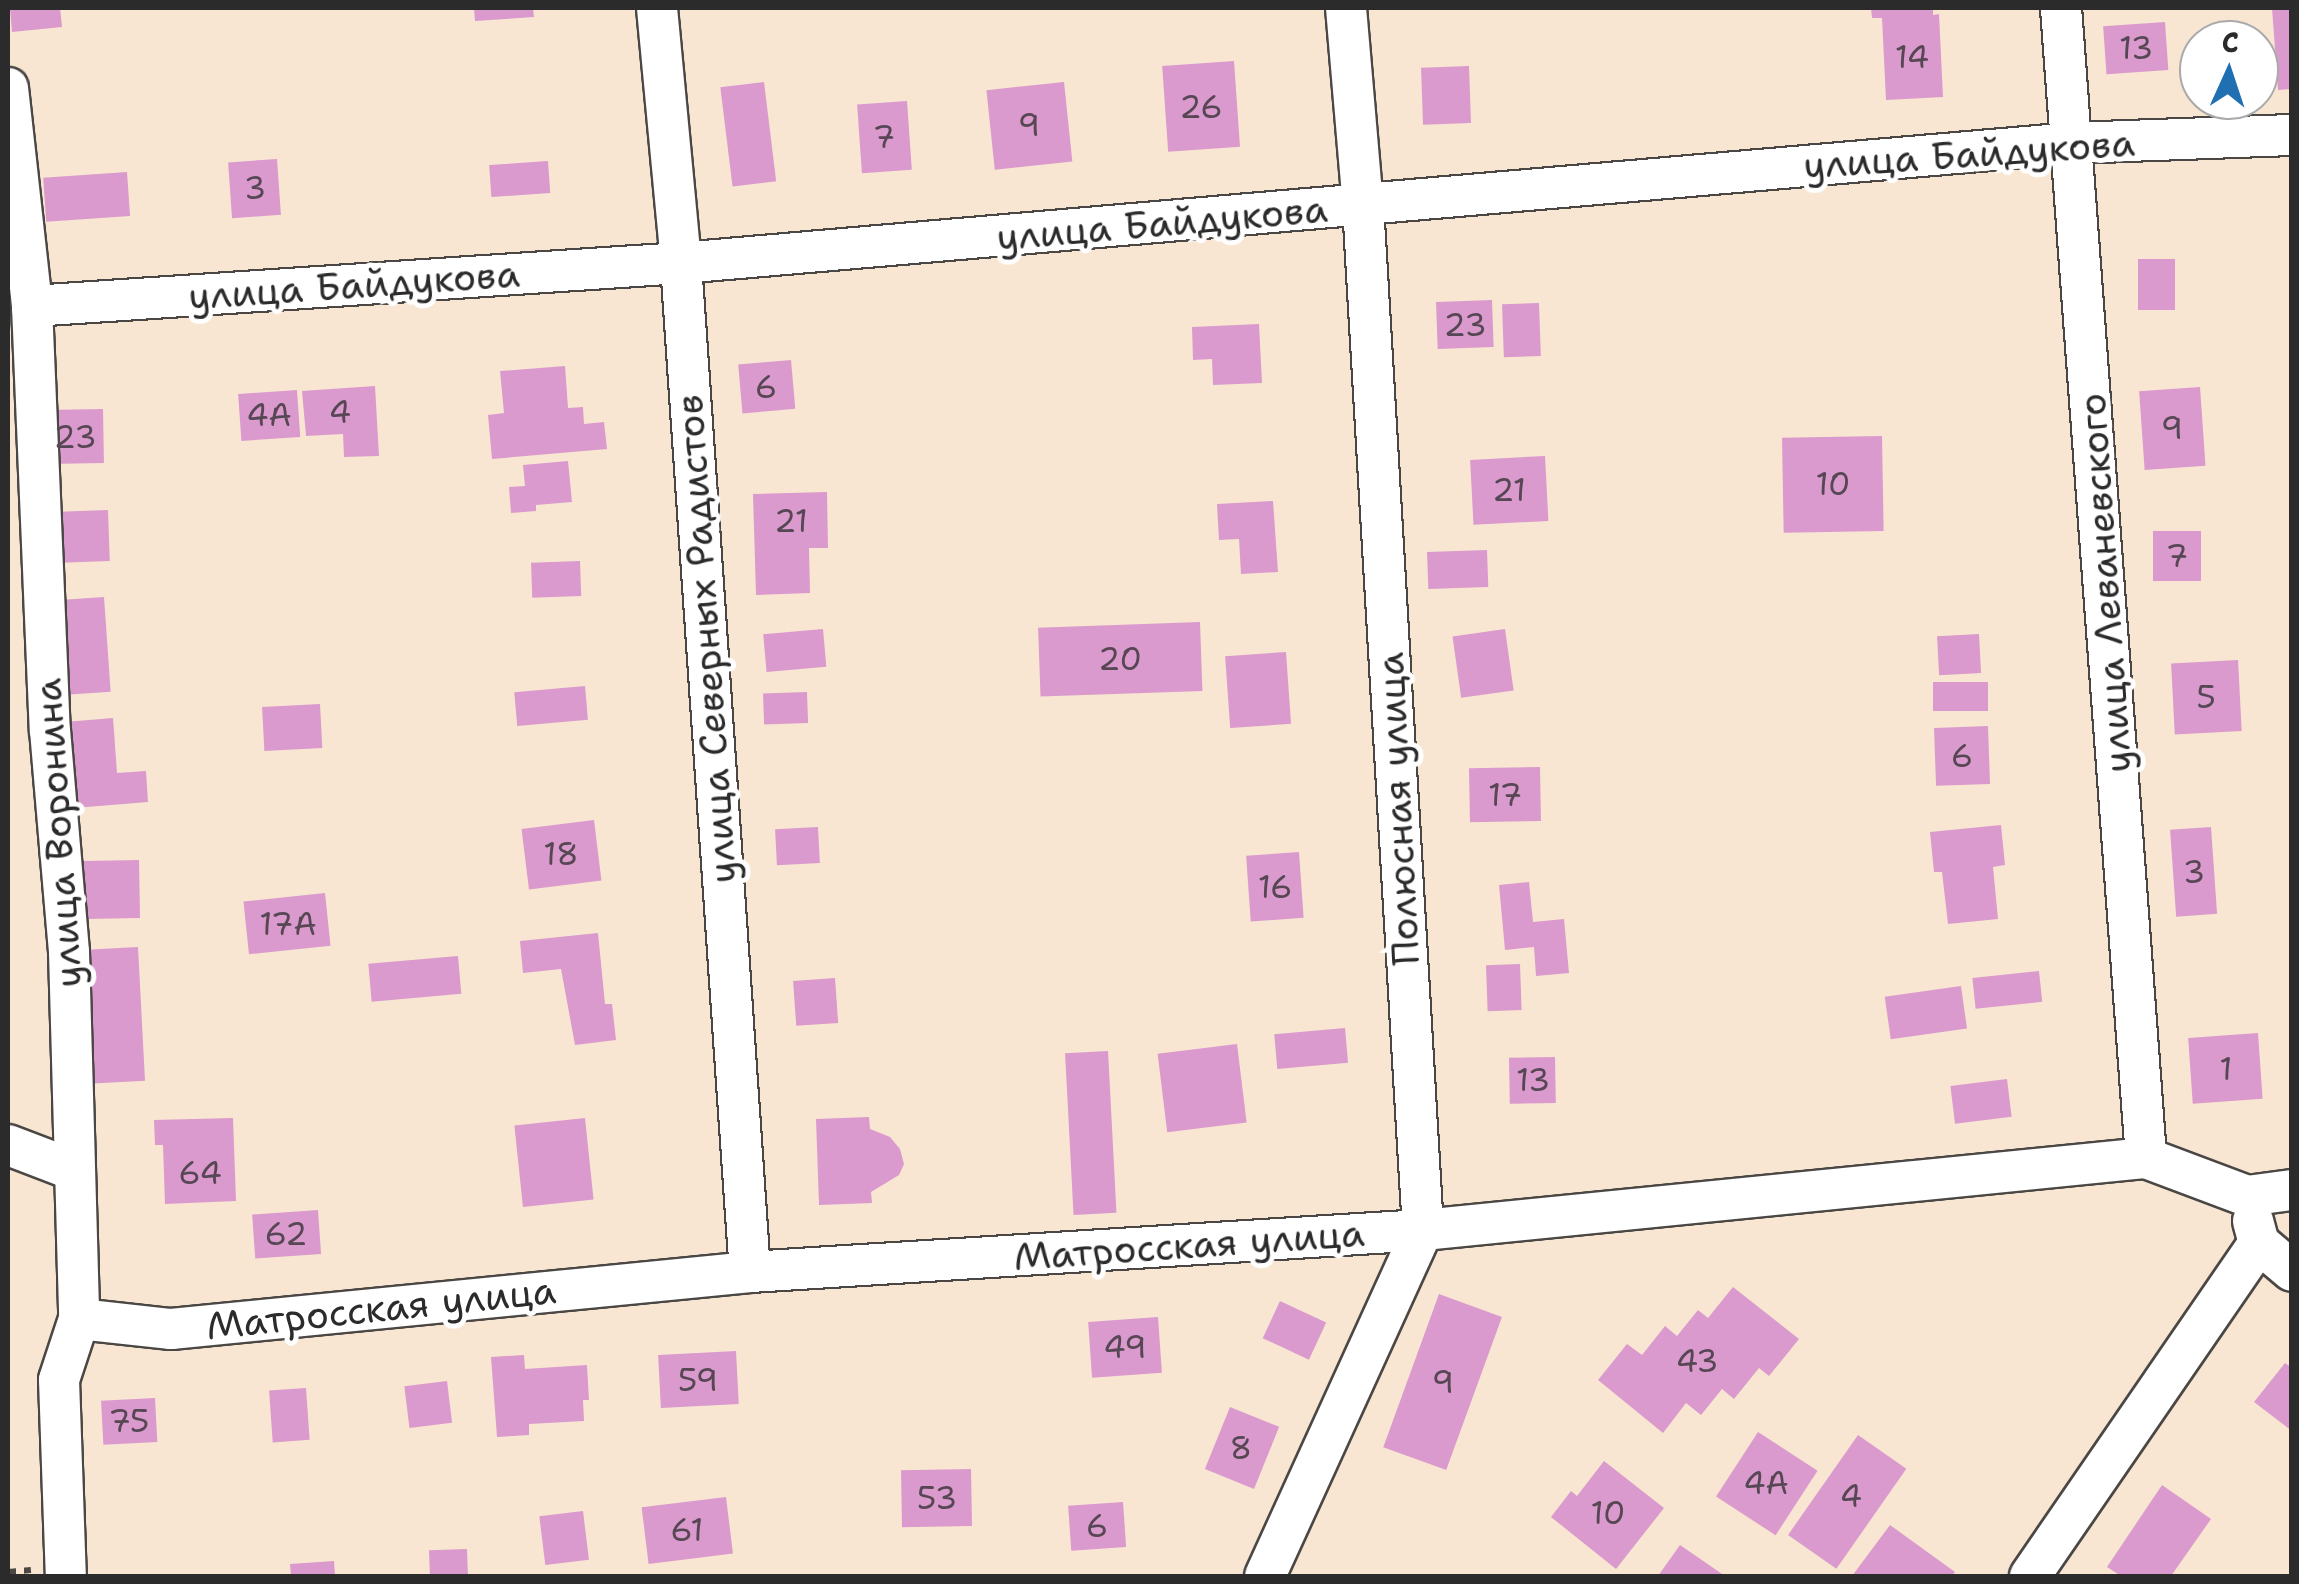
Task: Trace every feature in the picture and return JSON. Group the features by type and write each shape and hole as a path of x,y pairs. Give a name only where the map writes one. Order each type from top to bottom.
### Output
{"street":[{"name":"улица Северных Радистов","path":"657,8 680,263 750,1272"},
{"name":"Полюсная улица","path":"1265,1576 1423,1230 1363,206 1346,8"},
{"name":"улица Леваневского","path":"2061,8 2146,1158"},
{"name":"улица Воронина","path":"8,88 32,306 50,730 69,952 71,1169 78,1319 60,1380 66,1576"},
{"name":"улица Байдукова","path":"32,306 680,263 2073,143 2292,135"},
{"path":"8,1145 71,1169"},
{"name":"Матросская улица","path":"78,1319 170,1329 750,1272 1423,1230 2146,1158 2247,1196 2292,1190"},
{"path":"2247,1196 2259,1244 2292,1271"},
{"path":"2030,1576 2259,1244"}],"building":[{"path":"10,8 60,8 62,27 12,32"},
{"path":"474,8 533,8 534,17 475,21"},
{"path":"1871,8 1933,8 1933,15 1939,14 1943,97 1886,100 1882,18 1872,18"},
{"path":"2272,8 2292,8 2292,89 2279,90 2279,20 2273,20"},
{"path":"2165,22 2168,70 2106,74 2103,26"},
{"path":"1234,61 1240,147 1168,152 1162,66"},
{"path":"1469,66 1471,123 1423,125 1421,68"},
{"path":"764,82 776,181 733,187 720,87"},
{"path":"1064,82 1072,162 995,170 986,90"},
{"path":"907,101 912,170 862,173 857,104"},
{"path":"277,159 281,215 232,218 228,162"},
{"path":"548,161 550,193 491,197 489,165"},
{"path":"127,172 130,216 46,222 43,178"},
{"path":"2138,259 2175,259 2175,310 2138,310"},
{"path":"1492,300 1494,347 1438,349 1436,302"},
{"path":"1539,303 1541,356 1504,357 1502,304"},
{"path":"1259,324 1262,383 1213,385 1212,359 1193,360 1192,327"},
{"path":"791,360 795,409 742,413 738,365"},
{"path":"565,366 568,408 583,407 584,424 604,422 607,449 492,459 488,415 504,413 500,371"},
{"path":"375,386 379,456 344,457 343,434 306,436 302,391"},
{"path":"2200,387 2206,466 2145,470 2139,391"},
{"path":"297,390 300,437 241,441 238,394"},
{"path":"103,409 104,463 47,464 46,410"},
{"path":"1882,436 1884,531 1784,533 1782,438"},
{"path":"1545,456 1548,521 1474,525 1470,460"},
{"path":"568,461 572,502 536,505 536,511 511,513 509,487 525,486 523,465"},
{"path":"827,492 828,548 809,548 810,593 756,595 753,494"},
{"path":"1273,501 1278,572 1241,574 1239,539 1219,540 1217,504"},
{"path":"108,510 110,561 54,563 52,512"},
{"path":"2153,531 2201,531 2201,581 2153,581"},
{"path":"1487,550 1488,587 1428,589 1427,552"},
{"path":"580,561 581,596 532,598 531,563"},
{"path":"104,597 111,692 63,695 56,600"},
{"path":"1200,622 1202,691 1041,697 1038,628"},
{"path":"823,629 826,667 767,672 763,634"},
{"path":"1505,629 1514,690 1461,698 1453,636"},
{"path":"1979,634 1981,673 1939,675 1937,636"},
{"path":"1286,652 1291,724 1230,728 1225,656"},
{"path":"2238,660 2242,731 2175,734 2171,664"},
{"path":"1933,682 1988,682 1988,711 1933,711"},
{"path":"585,686 588,720 517,726 514,692"},
{"path":"807,692 808,723 764,725 763,694"},
{"path":"320,704 322,748 264,751 262,707"},
{"path":"113,718 117,773 146,771 148,802 62,809 65,722"},
{"path":"1988,726 1990,784 1936,786 1934,728"},
{"path":"1540,767 1541,821 1470,822 1469,768"},
{"path":"594,820 601,881 529,889 522,829"},
{"path":"2001,825 2005,865 1993,867 1998,919 1948,924 1942,872 1934,872 1930,832"},
{"path":"818,827 820,863 777,865 775,829"},
{"path":"2211,827 2217,914 2176,917 2170,830"},
{"path":"1299,852 1304,918 1251,922 1246,856"},
{"path":"139,860 140,918 71,919 70,861"},
{"path":"1529,882 1533,922 1564,919 1569,973 1536,976 1534,947 1505,950 1499,885"},
{"path":"325,893 331,946 249,954 243,902"},
{"path":"598,933 605,1004 612,1004 616,1040 575,1045 561,969 523,973 520,941"},
{"path":"138,947 145,1081 84,1084 77,950"},
{"path":"458,956 461,994 372,1002 368,964"},
{"path":"1520,964 1522,1010 1488,1011 1486,965"},
{"path":"2039,971 2042,1002 1976,1009 1972,978"},
{"path":"835,978 838,1023 796,1026 793,981"},
{"path":"1961,986 1967,1029 1891,1039 1885,997"},
{"path":"1345,1028 1348,1063 1277,1069 1274,1034"},
{"path":"2258,1033 2263,1099 2193,1104 2188,1038"},
{"path":"1237,1044 1247,1122 1167,1132 1158,1054"},
{"path":"1108,1051 1116,1213 1074,1215 1065,1053"},
{"path":"1555,1057 1556,1103 1510,1104 1509,1058"},
{"path":"2007,1079 2012,1117 1955,1124 1950,1086"},
{"path":"869,1117 870,1129 890,1137 900,1149 904,1164 899,1175 871,1192 872,1203 819,1205 816,1119"},
{"path":"233,1118 236,1201 165,1204 163,1145 155,1145 154,1120"},
{"path":"585,1118 594,1200 523,1207 514,1125"},
{"path":"318,1210 321,1254 255,1258 252,1215"},
{"path":"1733,1287 1799,1339 1769,1376 1759,1368 1734,1399 1722,1389 1701,1415 1686,1403 1663,1433 1598,1380 1627,1344 1642,1355 1665,1326 1677,1336 1698,1310 1708,1318"},
{"path":"1439,1294 1502,1317 1446,1470 1383,1447"},
{"path":"1280,1301 1326,1323 1309,1360 1263,1338"},
{"path":"1158,1317 1162,1373 1092,1378 1088,1322"},
{"path":"736,1351 739,1404 661,1408 658,1355"},
{"path":"524,1355 525,1369 587,1365 589,1400 583,1400 584,1421 529,1424 529,1435 497,1437 491,1357"},
{"path":"2285,1363 2292,1368 2292,1431 2254,1402"},
{"path":"447,1381 452,1423 409,1428 404,1386"},
{"path":"306,1388 310,1440 273,1442 269,1391"},
{"path":"155,1398 157,1442 103,1445 101,1401"},
{"path":"1230,1407 1279,1427 1254,1489 1205,1469"},
{"path":"1758,1432 1818,1471 1776,1535 1716,1497"},
{"path":"1858,1435 1906,1469 1836,1569 1788,1535"},
{"path":"1604,1461 1664,1508 1616,1569 1551,1517 1571,1491 1577,1496"},
{"path":"971,1469 972,1526 902,1527 901,1470"},
{"path":"2162,1485 2211,1519 2171,1576 2121,1576 2107,1567"},
{"path":"726,1497 733,1554 649,1564 642,1507"},
{"path":"1123,1502 1126,1547 1071,1551 1068,1506"},
{"path":"583,1511 589,1560 545,1565 539,1516"},
{"path":"1890,1525 1955,1572 1952,1576 1852,1576"},
{"path":"1680,1545 1725,1576 1658,1576"},
{"path":"467,1549 468,1576 430,1576 429,1550"},
{"path":"334,1561 335,1576 291,1576 290,1564"}]}
